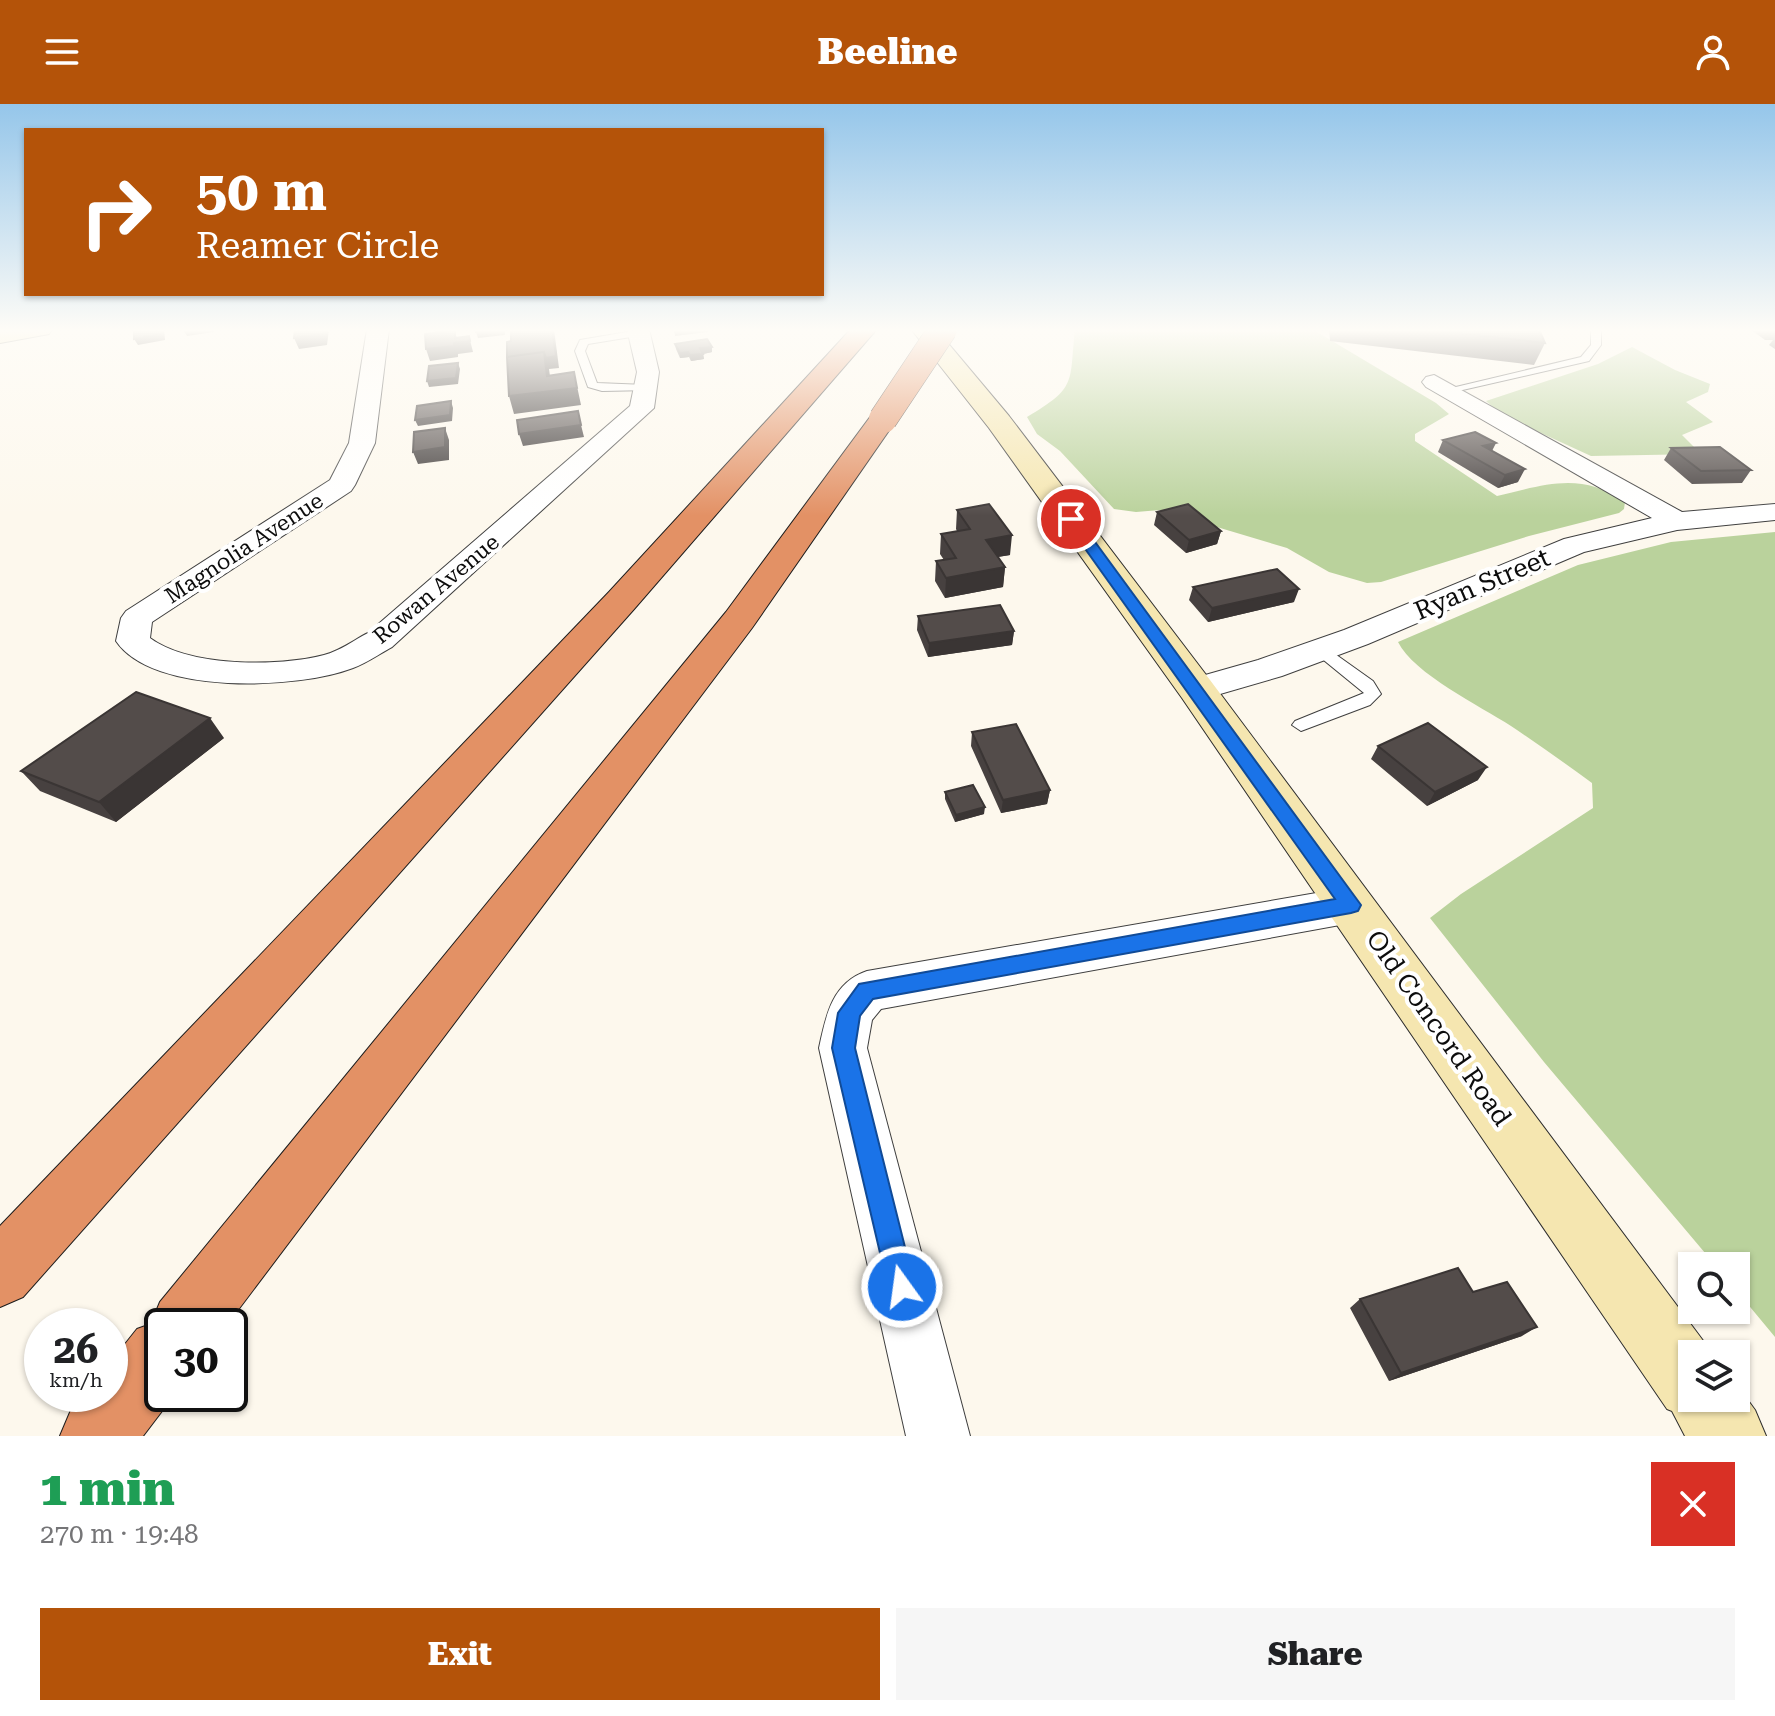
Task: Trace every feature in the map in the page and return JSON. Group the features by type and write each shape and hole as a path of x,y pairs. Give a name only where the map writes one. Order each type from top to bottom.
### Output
{"highway":[{"path":"0,1274 811,391"},
{"path":"198,1308 739,620 902,391"},
{"path":"97,1436 144,1377"}],"main road":[{"name":"Old Concord Road","path":"974,391 1196,689 1678,1364"},
{"path":"1712,1412 1729,1436"}],"street":[{"name":"Magnolia Avenue","path":"136,624 137,618 189,582 280,527 341,485 362,443 369,391"},
{"name":"Rowan Avenue","path":"136,624 133,641 141,651 184,665 230,673 296,671 341,661 380,640 592,454 642,408 645,391"},
{"path":"1449,391 1677,521"},
{"name":"Ryan Street","path":"1196,689 1270,668 1321,649 1574,545 1677,521 1775,512"},
{"path":"938,1436 843,1048 850,1013 867,991 1351,905"}],"lane":[{"path":"1301,725 1364,701 1373,694 1367,685 1321,649"}],"green space":[{"path":"1062,391 1416,391 1449,414 1415,434 1415,441 1497,496 1547,485 1578,484 1609,492 1625,502 1624,509 1381,582 1367,583 1329,572 1287,548 1160,510 1136,512 1114,509 1060,451 1037,434 1027,417"},
{"path":"1516,391 1708,391 1686,402 1713,422 1682,435 1701,454 1591,456 1502,415 1486,401"},
{"path":"1775,532 1775,1337 1750,1307 1750,1252 1704,1252 1544,1062 1430,918 1461,894 1593,808 1592,783 1511,726 1433,677 1406,654 1398,642 1578,565 1671,542"}],"building":[{"path":"509,391 550,391 509,396"},
{"path":"451,401 450,415 415,420 417,406"},
{"path":"578,411 581,425 519,434 517,420"},
{"path":"445,428 445,447 413,452 414,432"},
{"path":"1475,432 1496,443 1483,446 1525,469 1505,475 1443,440"},
{"path":"1720,447 1751,470 1701,471 1671,448"},
{"path":"989,504 1012,535 986,540 1005,567 946,578 936,561 956,558 941,534 970,529 957,510"},
{"path":"1188,504 1221,531 1189,540 1157,512"},
{"path":"1277,569 1299,589 1212,608 1193,587"},
{"path":"1000,605 1014,631 929,643 918,616"},
{"path":"136,692 210,718 99,802 21,771"},
{"path":"1428,723 1487,767 1435,792 1378,746"},
{"path":"1016,724 1050,790 1003,800 972,732"},
{"path":"973,785 985,807 956,815 945,792"},
{"path":"1458,1268 1473,1292 1507,1282 1537,1327 1401,1373 1360,1299"}],"route":[{"path":"902,1287 843,1048 850,1013 867,991 1351,905 1071,519"}]}
